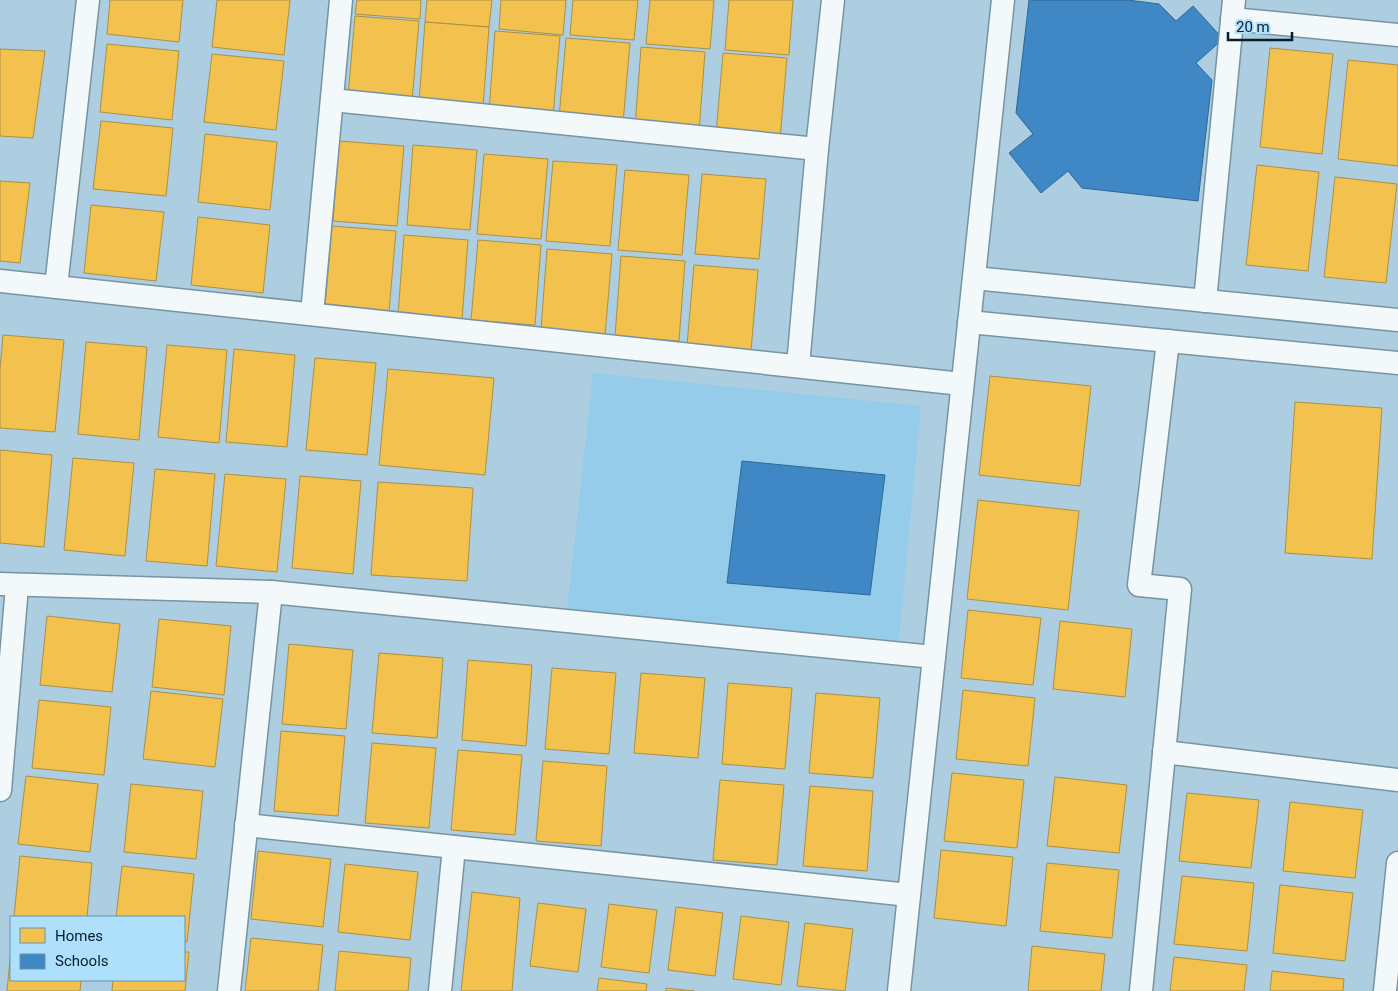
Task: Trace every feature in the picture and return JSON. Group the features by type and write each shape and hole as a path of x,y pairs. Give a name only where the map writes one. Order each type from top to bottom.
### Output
{"street":[{"path":"56,287 88,0"},
{"path":"312,314 341,0"},
{"path":"798,366 817,149 833,0"},
{"path":"899,991 1002,0"},
{"path":"1205,300 1233,9 1398,35"},
{"path":"332,100 817,149"},
{"path":"974,278 1398,320"},
{"path":"0,281 962,384"},
{"path":"969,322 1398,363"},
{"path":"1141,991 1180,590 1139,585 1168,341"},
{"path":"0,790 8,585 271,592 934,657"},
{"path":"229,991 271,592"},
{"path":"1164,752 1398,780"},
{"path":"246,825 909,895"},
{"path":"440,991 454,847"},
{"path":"1385,991 1398,863"}],"shaded area":[{"path":"593,373 921,406 899,640 567,610"}],"building: Homes":[{"path":"110,0 183,0 179,42 107,34"},
{"path":"217,0 290,0 284,55 212,47"},
{"path":"357,0 421,0 420,19 355,14"},
{"path":"427,0 492,0 489,27 425,22"},
{"path":"501,0 566,0 563,35 499,29"},
{"path":"573,0 638,0 634,40 570,35"},
{"path":"650,0 714,0 710,49 646,44"},
{"path":"729,0 793,0 789,55 725,50"},
{"path":"355,16 419,21 412,101 348,96"},
{"path":"425,22 489,27 483,107 419,102"},
{"path":"495,31 560,36 553,116 489,111"},
{"path":"566,38 630,43 623,123 559,118"},
{"path":"107,44 179,51 172,120 100,112"},
{"path":"641,47 705,52 699,132 635,127"},
{"path":"1270,48 1333,54 1322,154 1260,147"},
{"path":"0,49 45,51 33,138 0,136"},
{"path":"723,53 787,58 780,139 716,134"},
{"path":"212,54 284,61 276,130 204,122"},
{"path":"1348,60 1398,65 1398,166 1338,159"},
{"path":"101,121 173,128 166,196 93,189"},
{"path":"205,134 277,142 270,210 198,202"},
{"path":"339,141 404,146 397,226 333,221"},
{"path":"413,145 477,150 470,230 407,225"},
{"path":"484,154 548,159 541,239 477,234"},
{"path":"553,161 617,165 610,246 546,241"},
{"path":"1257,165 1319,172 1308,271 1246,265"},
{"path":"625,170 689,175 682,255 618,250"},
{"path":"702,174 766,179 759,259 695,254"},
{"path":"1335,177 1397,184 1386,283 1324,277"},
{"path":"0,181 30,183 20,263 0,261"},
{"path":"91,205 164,212 156,281 84,273"},
{"path":"198,217 270,225 263,293 191,285"},
{"path":"332,226 396,231 389,311 325,306"},
{"path":"404,235 468,240 462,320 398,315"},
{"path":"478,240 541,245 535,325 471,320"},
{"path":"547,249 612,254 605,335 541,330"},
{"path":"621,256 685,261 679,341 615,336"},
{"path":"694,265 758,270 751,350 687,345"},
{"path":"3,335 64,340 55,432 0,428 0,369"},
{"path":"86,342 147,347 139,440 78,434"},
{"path":"167,345 227,350 219,443 158,437"},
{"path":"234,349 295,355 287,447 226,442"},
{"path":"315,358 376,363 367,455 306,450"},
{"path":"388,369 494,378 485,475 379,465"},
{"path":"990,376 1091,386 1080,486 979,475"},
{"path":"1295,402 1382,408 1372,559 1285,553"},
{"path":"0,450 52,455 44,547 0,543"},
{"path":"73,458 134,463 125,556 64,550"},
{"path":"155,469 215,474 207,566 146,561"},
{"path":"225,474 286,479 277,572 216,566"},
{"path":"300,476 361,481 353,574 292,568"},
{"path":"378,482 473,488 467,581 371,575"},
{"path":"978,500 1079,511 1068,610 967,599"},
{"path":"968,610 1041,618 1033,685 961,678"},
{"path":"47,616 120,624 112,692 40,685"},
{"path":"159,619 231,626 224,695 152,687"},
{"path":"1060,621 1132,629 1125,697 1053,689"},
{"path":"289,644 353,650 346,729 282,724"},
{"path":"379,653 443,658 437,738 372,733"},
{"path":"468,660 532,665 526,746 462,740"},
{"path":"552,668 616,673 609,754 545,749"},
{"path":"641,673 705,678 698,758 634,753"},
{"path":"728,683 792,688 785,769 722,764"},
{"path":"963,690 1035,698 1028,766 956,759"},
{"path":"151,691 223,699 215,767 143,759"},
{"path":"816,693 880,698 873,778 809,773"},
{"path":"39,700 111,707 104,775 32,768"},
{"path":"281,731 345,736 338,816 274,811"},
{"path":"372,743 436,748 429,828 365,823"},
{"path":"458,750 522,755 515,835 451,830"},
{"path":"543,761 607,766 601,846 536,841"},
{"path":"952,773 1024,780 1017,848 944,841"},
{"path":"26,776 98,784 90,852 18,844"},
{"path":"1055,777 1127,785 1119,853 1047,846"},
{"path":"720,780 784,785 777,865 713,860"},
{"path":"131,784 203,791 196,859 124,852"},
{"path":"810,786 873,791 867,871 803,866"},
{"path":"1187,793 1259,800 1251,868 1179,861"},
{"path":"1290,802 1363,810 1355,878 1283,871"},
{"path":"941,850 1013,857 1006,926 934,918"},
{"path":"258,851 331,859 323,927 251,919"},
{"path":"20,856 92,863 87,916 14,916"},
{"path":"1047,863 1119,870 1112,938 1040,931"},
{"path":"345,864 418,872 410,940 338,932"},
{"path":"122,866 194,874 187,942 185,942 185,916 116,916"},
{"path":"1182,876 1254,883 1247,951 1174,944"},
{"path":"1280,885 1353,893 1345,961 1273,953"},
{"path":"472,892 520,898 512,991 461,991"},
{"path":"538,903 586,909 578,972 530,966"},
{"path":"609,904 657,910 649,973 601,967"},
{"path":"676,907 723,913 715,976 668,970"},
{"path":"741,916 789,922 781,985 733,979"},
{"path":"805,923 853,929 845,991 797,986"},
{"path":"251,938 323,945 318,991 245,991"},
{"path":"1032,946 1105,954 1101,991 1028,991"},
{"path":"339,951 411,958 408,991 335,991"},
{"path":"185,952 189,952 185,991 112,991 113,981 185,981"},
{"path":"1174,957 1247,965 1244,991 1170,991"},
{"path":"10,959 10,981 81,981 80,991 7,991"},
{"path":"1272,971 1344,979 1343,991 1270,991"},
{"path":"599,978 647,984 646,991 597,991"},
{"path":"666,988 694,991 666,991"}],"building: Schools":[{"path":"1029,0 1128,0 1159,4 1176,21 1193,6 1223,39 1196,63 1212,80 1198,201 1082,188 1068,171 1041,193 1009,153 1033,134 1016,113"},
{"path":"742,461 885,475 870,595 727,583"}]}
